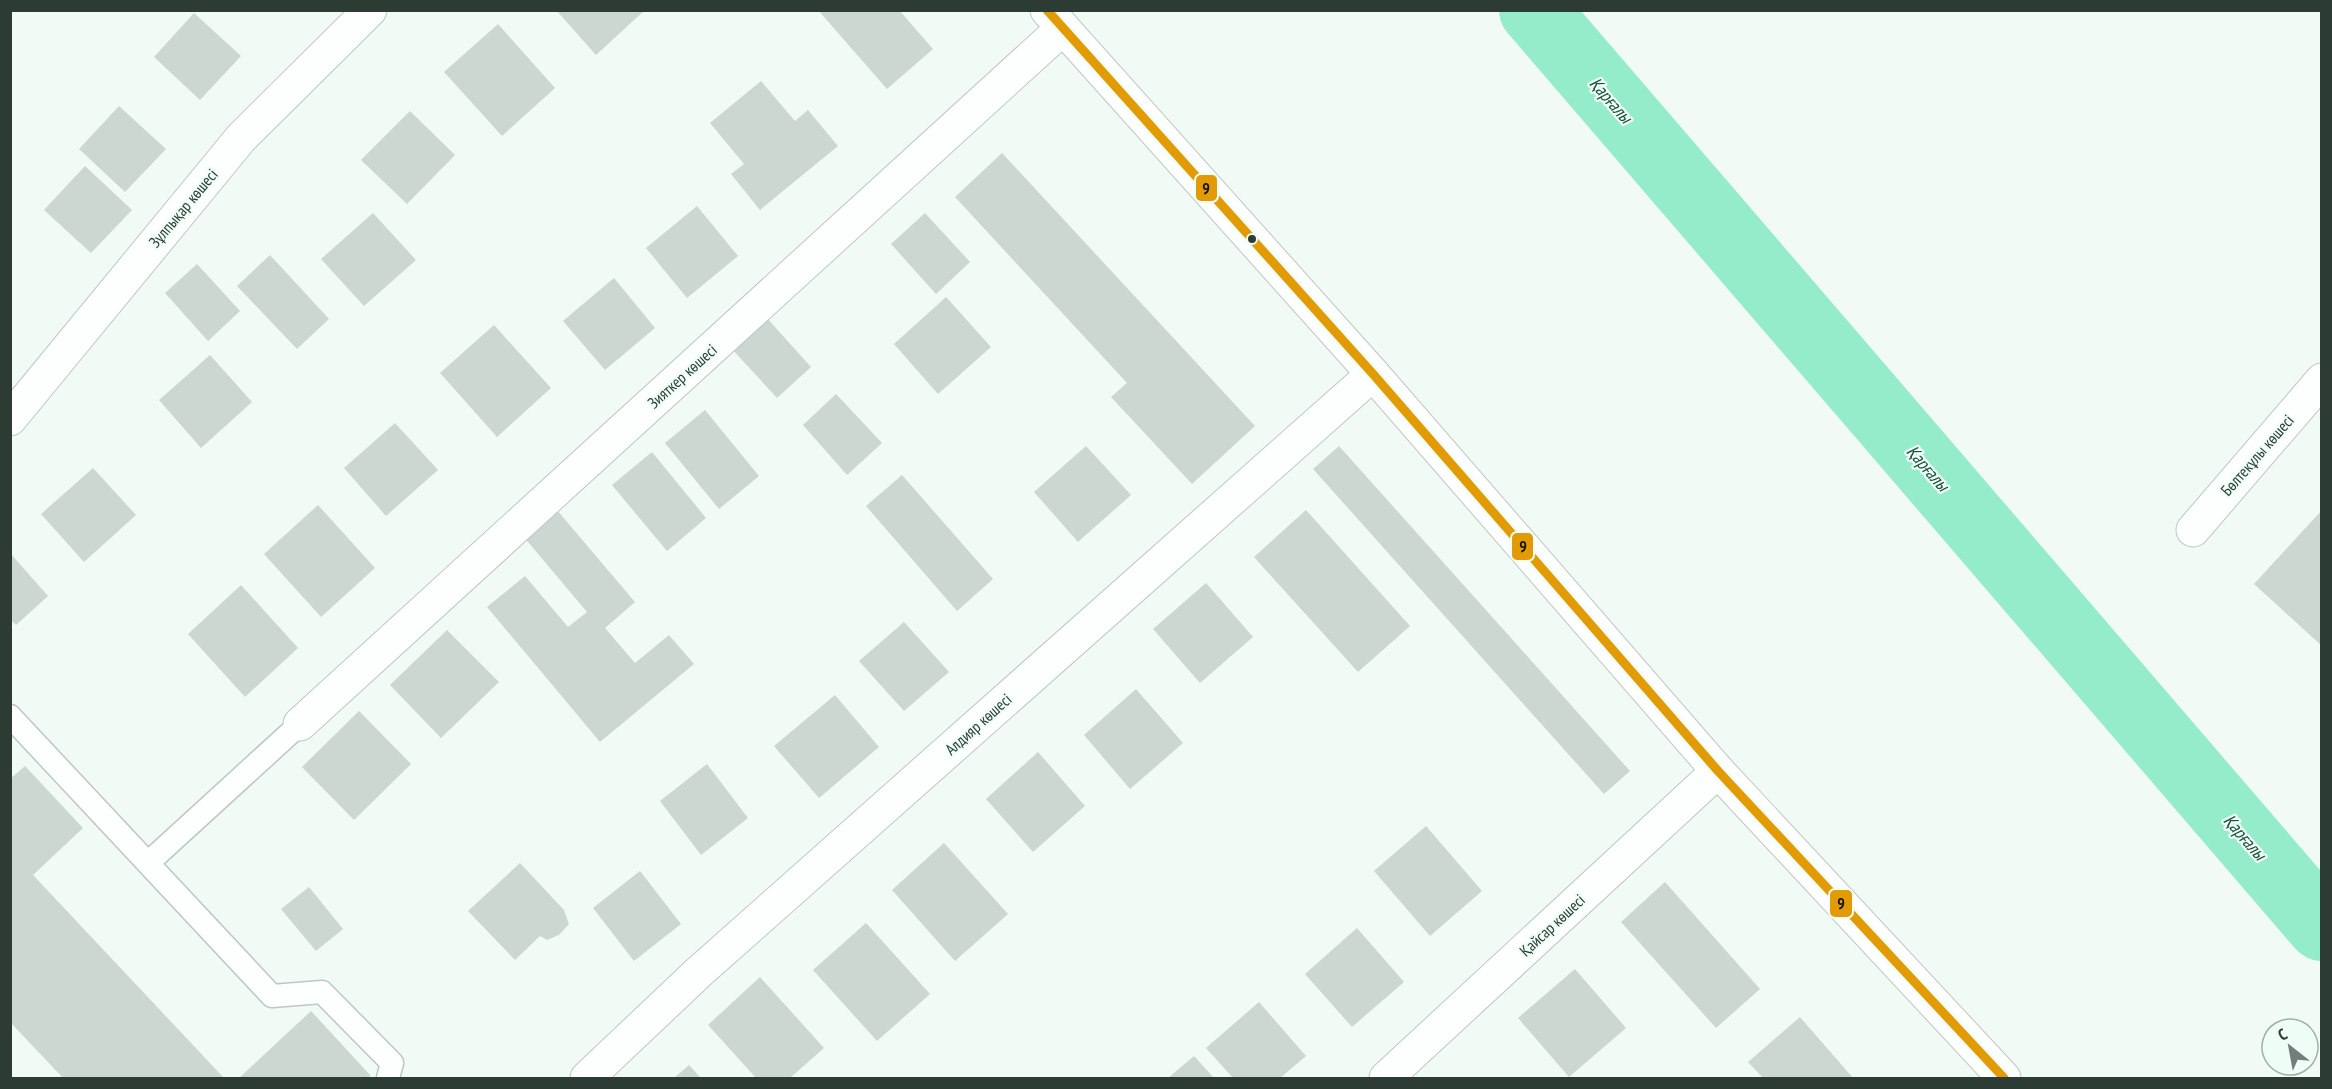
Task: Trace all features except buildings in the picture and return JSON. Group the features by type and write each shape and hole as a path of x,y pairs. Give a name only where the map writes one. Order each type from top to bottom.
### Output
{"street":[{"name":"Зұлпықар көшесі","path":"10,418 241,138 370,10"},
{"path":"1055,19 1373,374 1718,771 2004,1078"},
{"name":"Зияткер көшесі","path":"300,724 1055,19"},
{"name":"Алдияр көшесі","path":"587,1078 708,964 1373,374"},
{"name":"Бөлтекұлы көшесі","path":"2193,530 2322,380"},
{"name":"Қайсар көшесі","path":"1386,1078 1718,771"}],"lane":[{"path":"10,716 272,996 322,992 392,1063 388,1078"},
{"path":"149,862 300,724"}],"waterway":[{"name":"Қарғалы","path":"1534,10 2322,926"}],"transit line":[{"name":"9","path":"1047,10 1373,374 1718,771 2004,1078"}]}
